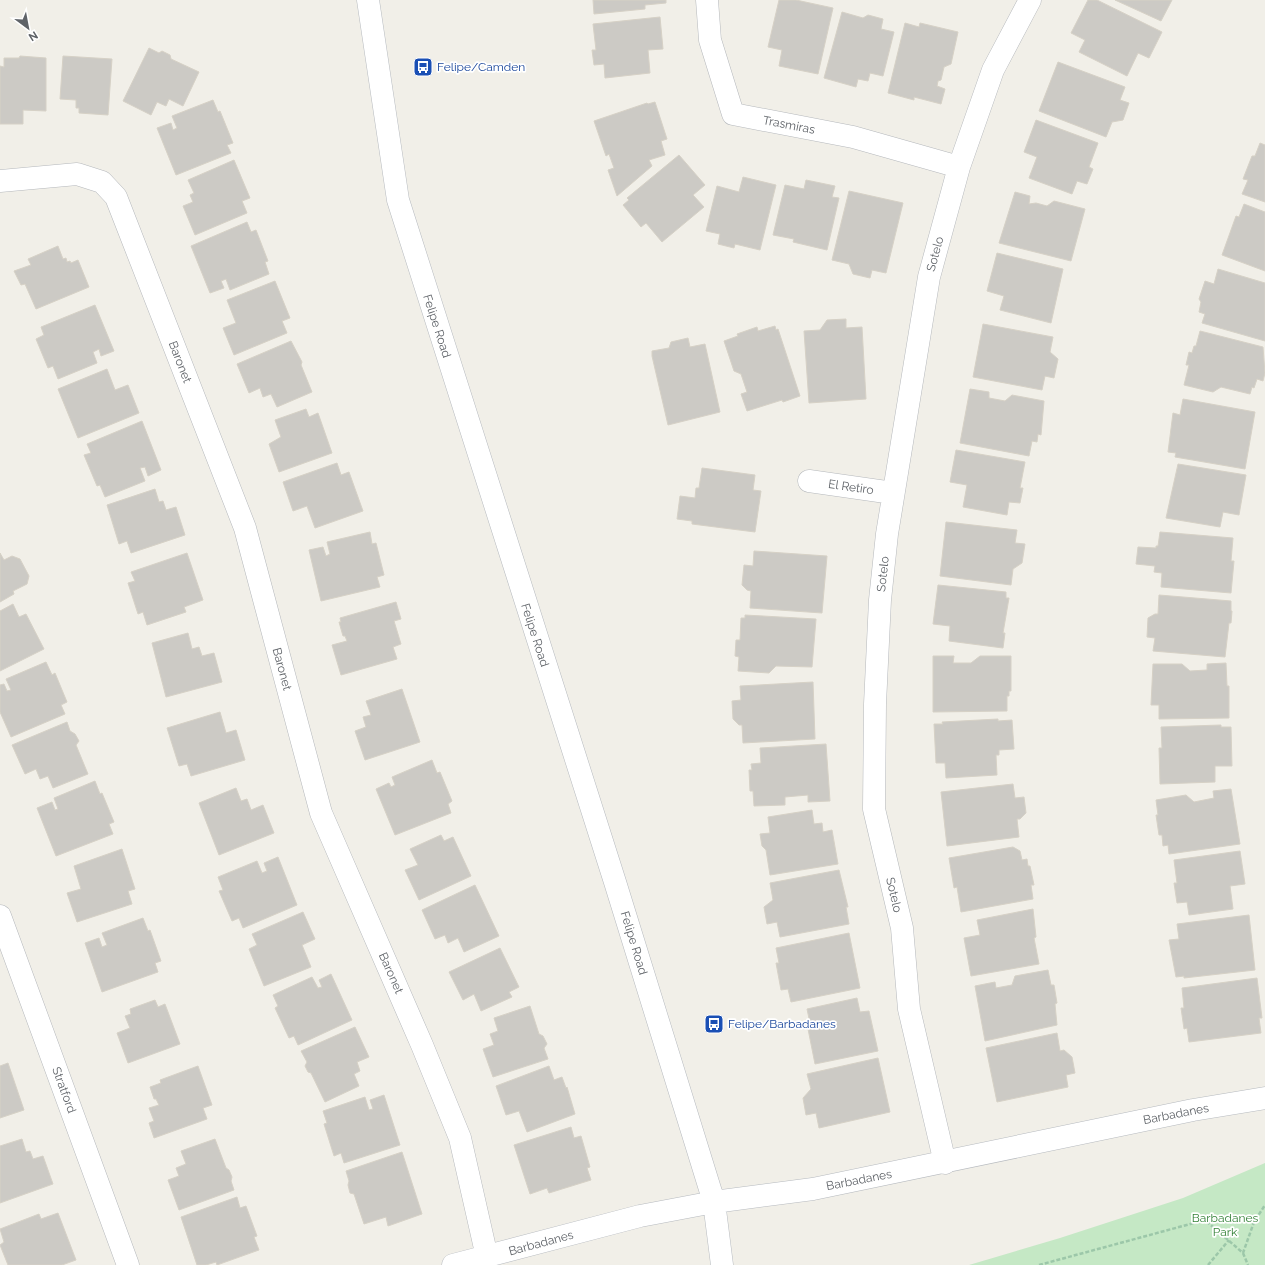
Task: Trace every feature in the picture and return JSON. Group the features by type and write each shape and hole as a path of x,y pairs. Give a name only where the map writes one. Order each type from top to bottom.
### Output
{"street":[{"name":"Felipe Road","path":"368,0 398,200 617,889 714,1202 722,1265"},
{"name":"Trasmiras","path":"707,0 710,40 733,114 853,137 959,167"},
{"name":"Sotelo","path":"944,1163 909,1009 902,928 874,809 875,704 880,600 893,493 929,277 959,167 993,70 1030,0"},
{"name":"Baronet","path":"0,181 77,174 102,182 116,196 245,528 321,813 422,1045 460,1138 487,1257"},
{"name":"El Retiro","path":"809,481 893,493"},
{"name":"Stratford","path":"0,916 128,1265"},
{"name":"Barbadanes","path":"453,1265 640,1216 714,1202 813,1189 944,1163 1193,1110 1265,1098"}],"path":[{"path":"1243,1253 1254,1222 1265,1205"},
{"path":"1039,1265 1205,1220 1243,1253 1248,1265"},
{"path":"1208,1265 1229,1240"}],"green space":[{"name":"Barbadanes Park","path":"1265,1163 1265,1265 969,1265 1060,1238 1183,1198"}],"building":[{"path":"593,0 666,0 666,3 645,5 645,9 594,14"},
{"path":"779,0 796,0 833,8 818,74 779,66 782,50 768,47"},
{"path":"1088,0 1097,0 1162,32 1149,58 1138,53 1127,76 1079,52 1085,40 1071,33"},
{"path":"1115,0 1172,0 1161,21"},
{"path":"842,12 863,18 868,15 883,19 881,29 894,32 883,76 870,73 868,81 858,79 856,87 824,78"},
{"path":"660,17 663,49 648,50 650,73 605,78 604,64 594,65 592,50 596,50 593,24"},
{"path":"905,23 919,27 920,23 958,32 951,64 944,67 941,80 938,81 937,86 945,89 941,104 914,97 914,100 888,93"},
{"path":"149,48 159,53 162,51 170,55 171,59 199,72 183,106 169,99 166,106 157,102 151,115 123,101"},
{"path":"20,56 46,58 46,111 23,110 23,124 0,124 0,66 4,67 4,58 19,58"},
{"path":"63,56 112,59 108,115 79,113 79,108 76,108 76,100 60,99"},
{"path":"1058,62 1125,87 1120,100 1129,103 1123,120 1112,122 1106,137 1039,111"},
{"path":"213,100 218,112 220,111 233,143 227,145 231,153 176,175 157,128 171,123 173,130 177,128 172,116"},
{"path":"655,102 667,139 661,141 665,155 649,160 652,166 617,196 608,170 614,168 609,154 606,156 594,121 647,103"},
{"path":"1036,120 1098,143 1089,167 1093,169 1087,184 1077,181 1072,194 1029,178 1037,157 1024,152"},
{"path":"1260,143 1265,145 1265,202 1242,194 1248,180 1243,179 1252,156 1255,156"},
{"path":"679,155 705,185 693,195 704,207 662,242 646,223 641,227 623,205 629,200 627,198"},
{"path":"234,160 250,198 242,201 247,213 195,235 183,206 193,202 190,195 194,193 188,180"},
{"path":"743,177 776,185 760,250 735,244 734,248 718,244 720,234 706,231 717,186 739,192"},
{"path":"806,180 835,186 832,197 839,198 827,250 793,242 794,239 773,235 785,185 804,189"},
{"path":"849,191 903,203 886,273 872,270 870,278 853,274 849,264 832,260"},
{"path":"1015,192 1030,196 1029,204 1036,203 1047,206 1054,201 1085,209 1071,261 999,243"},
{"path":"1244,204 1265,212 1265,271 1222,255 1236,216 1239,217"},
{"path":"247,222 251,232 256,230 268,261 265,262 269,274 230,290 226,279 221,281 224,288 210,293 191,246"},
{"path":"58,246 63,259 66,258 67,262 70,261 71,263 78,260 89,287 36,309 25,284 21,285 14,271 31,265 28,259"},
{"path":"997,253 1063,269 1051,323 1000,310 1004,296 987,291"},
{"path":"1218,269 1265,283 1265,341 1202,323 1205,314 1199,312 1201,302 1199,299 1205,281 1214,284"},
{"path":"275,281 290,318 282,321 287,333 234,355 223,328 236,323 227,300"},
{"path":"95,305 114,351 101,356 99,349 93,352 97,363 58,379 53,366 48,368 36,339 44,335 41,327"},
{"path":"846,319 846,328 862,327 866,399 809,403 804,331 820,330 827,320"},
{"path":"983,324 1053,337 1050,352 1058,359 1054,378 1045,376 1042,390 973,377"},
{"path":"775,326 776,330 778,329 800,396 747,411 741,394 747,392 741,374 734,371 724,341 738,336 737,334 757,327 758,331"},
{"path":"1200,331 1263,347 1265,373 1263,381 1257,379 1250,394 1221,387 1213,392 1184,385 1189,365 1186,365 1189,352 1192,353 1194,346 1196,346"},
{"path":"688,338 690,347 705,344 720,412 668,425 652,351 669,348 671,342"},
{"path":"291,341 302,362 301,365 312,392 277,407 271,394 263,397 260,388 249,393 237,364"},
{"path":"107,369 115,390 128,385 139,413 78,438 58,389"},
{"path":"970,389 989,392 989,398 1005,401 1012,395 1044,401 1041,435 1038,434 1037,442 1032,441 1029,456 960,443"},
{"path":"1183,399 1255,412 1245,469 1175,457 1176,453 1168,452 1173,413 1180,415"},
{"path":"306,409 309,417 318,413 332,453 279,472 269,444 281,437 275,420"},
{"path":"142,421 161,470 148,476 145,467 140,468 145,481 105,497 100,485 97,486 84,455 91,453 87,444"},
{"path":"956,450 1025,462 1020,488 1023,488 1020,503 1009,502 1007,515 963,507 967,485 950,482"},
{"path":"337,463 341,475 349,472 363,511 315,528 307,506 293,511 283,482"},
{"path":"1178,464 1246,475 1239,515 1223,512 1220,527 1166,518"},
{"path":"702,468 755,475 753,490 761,491 755,532 692,524 692,521 677,519 680,496 695,498 696,488 699,488"},
{"path":"155,489 159,502 163,501 166,510 176,507 185,535 131,553 127,541 119,544 107,505"},
{"path":"946,522 1017,530 1015,543 1025,544 1022,563 1013,569 1011,585 940,576"},
{"path":"370,532 372,544 376,543 384,575 377,577 380,587 321,601 309,550 323,547 326,556 330,554 327,542"},
{"path":"1160,532 1233,538 1231,561 1234,561 1231,593 1161,587 1162,573 1154,572 1155,566 1136,564 1138,547 1156,548 1156,546 1158,546"},
{"path":"754,551 827,556 822,613 750,608 751,591 747,590 742,585 744,565 753,566"},
{"path":"0,553 4,560 12,556 20,559 29,576 27,584 13,591 14,594 0,602"},
{"path":"187,553 203,600 184,607 186,612 147,625 143,612 138,614 128,583 135,581 131,572"},
{"path":"938,585 1006,592 1006,598 1009,598 1003,633 1005,633 1003,648 949,641 950,626 933,624"},
{"path":"1159,595 1231,601 1231,623 1229,623 1225,657 1153,651 1155,638 1147,637 1148,618 1158,614"},
{"path":"396,602 401,619 394,621 401,644 393,647 397,659 341,675 332,645 347,641 345,636 343,636 339,622 341,622 340,618"},
{"path":"13,604 19,617 26,614 44,649 0,671 0,611"},
{"path":"745,615 816,619 812,667 776,666 769,673 738,671 739,657 735,656 736,640 740,640 741,618 745,618"},
{"path":"188,633 192,649 199,647 202,656 214,653 222,682 166,697 152,643"},
{"path":"933,656 954,656 953,663 971,663 980,656 1011,656 1011,691 1009,691 1009,696 1007,696 1007,711 933,712"},
{"path":"46,662 52,675 55,673 67,702 61,705 65,714 11,737 0,712 0,685 4,684 7,691 11,690 6,679"},
{"path":"1226,663 1227,686 1229,686 1229,718 1159,719 1159,705 1151,705 1153,664 1182,664 1190,671 1207,670 1207,664"},
{"path":"813,682 815,739 743,743 742,725 739,725 733,719 732,701 741,700 740,686"},
{"path":"402,689 420,742 365,760 355,731 366,727 363,717 371,715 366,701"},
{"path":"220,712 226,733 236,730 245,760 191,776 187,764 179,766 167,728"},
{"path":"998,719 998,721 1012,720 1014,749 999,750 999,755 996,755 997,775 946,778 945,763 936,763 934,724 943,724 942,722"},
{"path":"67,722 70,731 75,734 79,741 76,745 88,774 53,788 48,776 40,779 36,769 25,774 12,745"},
{"path":"1221,725 1221,727 1231,727 1232,766 1215,766 1215,782 1160,784 1159,748 1162,748 1161,727"},
{"path":"826,744 830,801 808,802 808,795 785,797 785,805 754,806 753,791 750,791 749,770 752,770 751,764 761,763 760,748"},
{"path":"432,760 437,773 440,772 452,801 448,804 451,813 395,835 376,789 389,783 391,787 395,785 392,777"},
{"path":"95,781 100,794 102,793 114,822 109,824 113,834 56,856 37,808 52,802 55,810 58,809 54,798"},
{"path":"1013,784 1015,798 1024,797 1026,813 1020,819 1017,819 1019,837 947,846 941,792"},
{"path":"236,788 241,801 247,799 251,810 263,805 274,833 219,855 199,803"},
{"path":"1231,789 1240,844 1169,854 1168,845 1163,846 1162,835 1159,835 1156,815 1158,815 1156,800 1186,795 1194,802 1214,798 1213,791"},
{"path":"812,810 814,824 822,823 823,832 832,830 838,864 770,875 766,850 762,846 760,834 770,833 768,817"},
{"path":"441,835 444,841 453,837 471,876 419,900 405,870 418,865 410,849"},
{"path":"1013,847 1020,851 1022,860 1027,859 1028,866 1030,866 1034,885 1031,885 1033,899 961,912 957,887 954,888 949,858"},
{"path":"122,849 135,889 128,891 132,904 77,922 67,893 81,889 74,866"},
{"path":"1240,851 1245,884 1230,886 1233,909 1189,915 1187,902 1177,903 1174,883 1177,883 1174,860"},
{"path":"278,857 297,905 243,928 239,918 232,921 219,891 223,890 218,877 257,861 262,873 267,871 264,863"},
{"path":"839,870 848,907 846,907 849,924 780,937 777,922 767,924 764,907 773,900 770,883"},
{"path":"475,885 499,936 464,952 458,938 448,943 445,935 435,939 422,910"},
{"path":"1033,909 1036,937 1034,938 1039,964 971,976 964,938 980,935 977,920"},
{"path":"303,912 315,939 302,945 311,967 264,986 249,949 257,945 252,934"},
{"path":"1249,915 1255,970 1184,978 1184,976 1176,977 1169,940 1179,939 1177,924"},
{"path":"143,918 148,931 150,930 161,961 155,963 158,972 102,992 85,943 99,938 102,947 107,945 102,933"},
{"path":"849,933 860,988 791,1002 788,989 781,990 776,963 779,963 776,948"},
{"path":"500,948 519,987 509,992 512,997 481,1011 474,994 463,1000 449,972"},
{"path":"1048,970 1051,985 1054,985 1057,1003 1055,1004 1057,1025 985,1041 975,986 995,982 996,988 1012,985 1015,976"},
{"path":"331,974 352,1020 298,1045 294,1036 289,1038 275,1008 278,1006 273,995 312,977 318,988 322,987 319,980"},
{"path":"1257,978 1262,1018 1259,1018 1261,1033 1189,1042 1187,1028 1184,1029 1181,1008 1184,1008 1182,988"},
{"path":"857,998 860,1012 869,1011 878,1051 815,1064 808,1029 811,1028 807,1009"},
{"path":"155,1000 158,1007 165,1004 180,1044 128,1063 117,1033 130,1028 125,1016 131,1014 130,1009"},
{"path":"530,1006 539,1034 543,1036 547,1044 544,1048 548,1059 493,1077 483,1049 494,1045 490,1034 498,1031 494,1018"},
{"path":"355,1027 369,1057 357,1062 360,1071 354,1074 359,1086 325,1102 311,1073 308,1072 305,1066 307,1062 301,1051"},
{"path":"1057,1033 1060,1051 1064,1050 1072,1057 1075,1073 1066,1075 1068,1087 997,1102 986,1048"},
{"path":"878,1058 890,1112 819,1128 816,1113 806,1115 803,1098 811,1089 807,1074"},
{"path":"8,1063 24,1110 0,1118 0,1066"},
{"path":"198,1066 212,1105 203,1108 207,1119 154,1138 149,1123 154,1121 149,1108 159,1105 156,1099 154,1099 150,1087 161,1083 160,1080"},
{"path":"549,1066 554,1080 562,1077 566,1088 567,1087 575,1114 527,1132 519,1111 506,1115 496,1086"},
{"path":"384,1095 400,1145 344,1163 341,1153 334,1156 324,1124 327,1123 323,1111 365,1097 369,1110 373,1109 370,1100"},
{"path":"571,1127 574,1138 581,1136 590,1167 587,1168 591,1180 549,1193 547,1188 530,1194 514,1145"},
{"path":"22,1139 26,1152 30,1151 33,1159 43,1156 53,1184 0,1203 0,1146"},
{"path":"215,1139 226,1168 229,1170 232,1177 231,1181 234,1190 179,1210 168,1180 179,1176 176,1168 186,1164 181,1151"},
{"path":"402,1152 422,1214 388,1226 386,1217 364,1224 354,1194 350,1193 346,1171"},
{"path":"237,1197 240,1208 246,1206 257,1236 254,1237 259,1250 217,1265 216,1262 206,1265 197,1265 181,1217"},
{"path":"58,1213 76,1260 62,1265 8,1265 0,1245 4,1242 0,1229 39,1214 41,1219"}],"place":[{"name":"Felipe/Camden","path":"423,67"},
{"name":"Felipe/Barbadanes","path":"714,1024"}]}
